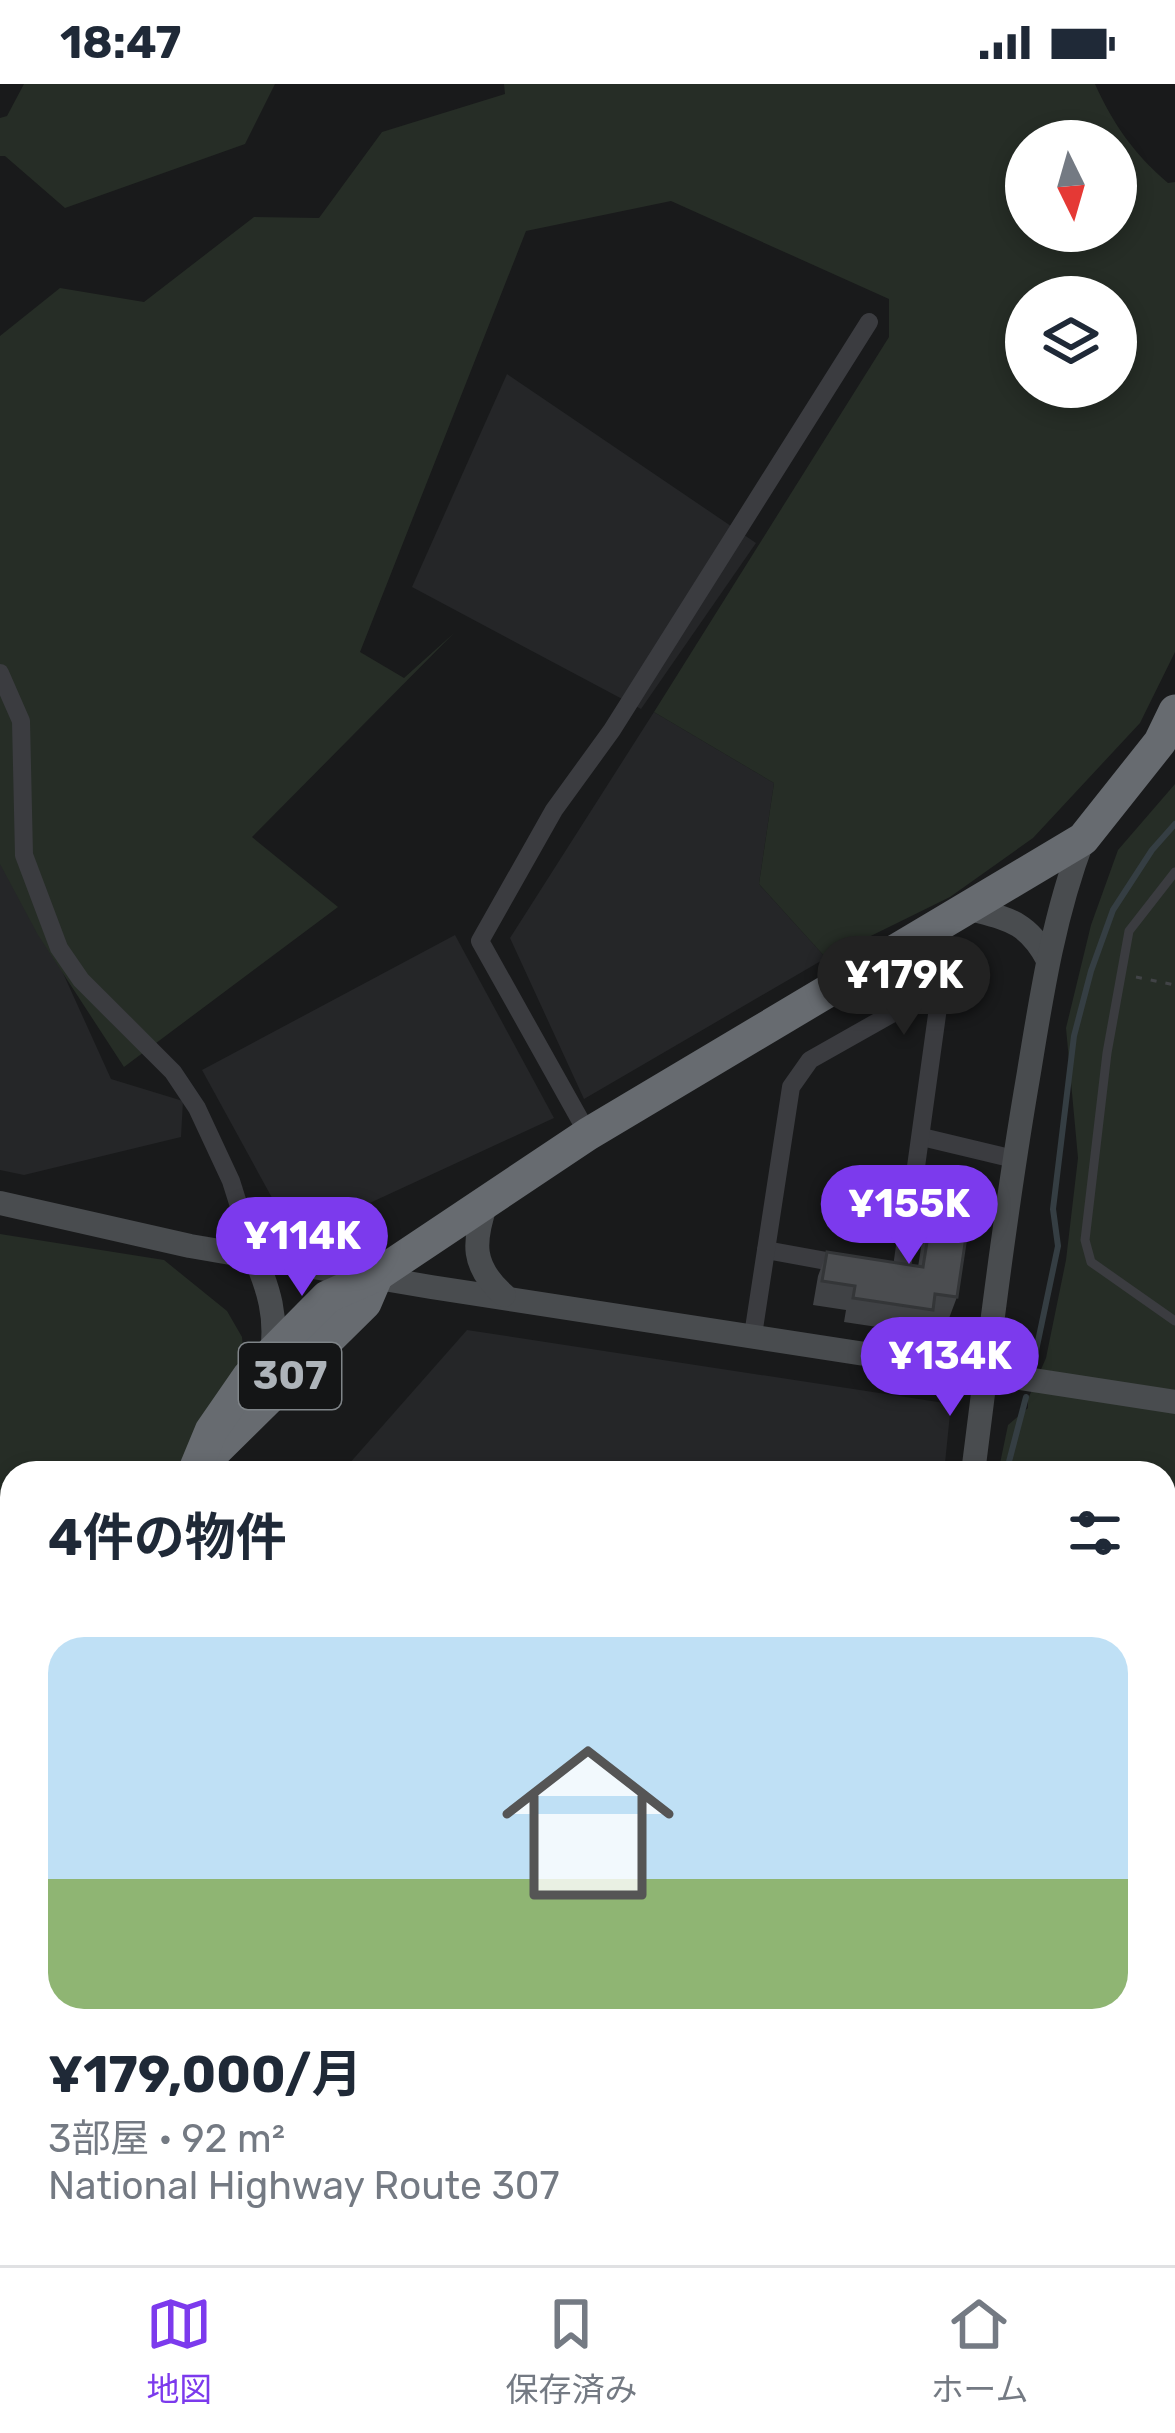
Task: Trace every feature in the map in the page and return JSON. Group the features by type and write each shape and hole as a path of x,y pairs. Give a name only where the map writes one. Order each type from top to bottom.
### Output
{"highway":[{"name":"307","path":"198,1461 211,1430 249,1376 327,1298 377,1275 588,1134 1083,839 1160,742 1175,711"},
{"name":"307","path":"205,1461 365,1304 377,1275"}],"street":[{"path":"588,1134 480,941 554,810 612,730 868,322"},
{"path":"0,673 21,721 24,855 59,948 81,980 173,1072 197,1108 231,1181 272,1297 272,1353"},
{"path":"975,1461 1014,1159 1048,959 1062,895 1083,839"},
{"path":"963,908 1019,922 1048,959"},
{"path":"753,1335 791,1087 811,1060 941,986 901,1274 878,1270"},
{"path":"922,1137 1014,1159"},
{"path":"0,1203 255,1257 431,1287 1175,1402"},
{"path":"486,1203 474,1250 479,1268 504,1295"},
{"path":"766,1250 856,1266"}],"lane":[{"path":"1175,872 1129,931 1085,1240 1090,1262 1175,1321"}],"path":[{"path":"1120,970 1175,985"}],"shaded area":[{"path":"24,84 275,84 245,144 65,208 0,156 0,118 7,116"},
{"path":"504,84 1095,84 1114,120 1005,120 1005,252 1137,252 1137,151 1168,183 1175,182 1175,652 1140,723 1033,838 950,897 826,958 759,884 774,783 654,712 889,337 889,299 671,201 526,231 360,652 404,678 454,633 252,837 338,907 124,1067 38,935 0,864 0,336 60,288 144,302 254,217 319,218 382,132 505,94"},
{"path":"507,374 756,543 641,709 412,587"},
{"path":"654,712 774,783 759,884 826,958 584,1099 510,938"},
{"path":"0,742 14,865 111,1079 183,1101 181,1137 24,1175 0,1170"},
{"path":"1175,784 1175,1461 1000,1461 1008,1425 1028,1408 1046,1358 1066,1260 1078,1158 1066,1028 1091,925 1118,850"},
{"path":"455,935 554,1118 294,1238 202,1070"},
{"path":"0,1234 164,1260 227,1311 242,1337 244,1357 187,1461 0,1461"},
{"path":"467,1330 951,1404 945,1461 352,1461"}],"building":[{"path":"933,1205 970,1210 957,1297 935,1294 933,1310 853,1298 855,1286 822,1281 827,1252 923,1267"}],"waterway":[{"path":"1033,1365 1058,1246 1053,1209 1074,1036 1091,971 1113,910 1175,824"},
{"path":"1009,1461 1026,1397"}]}
